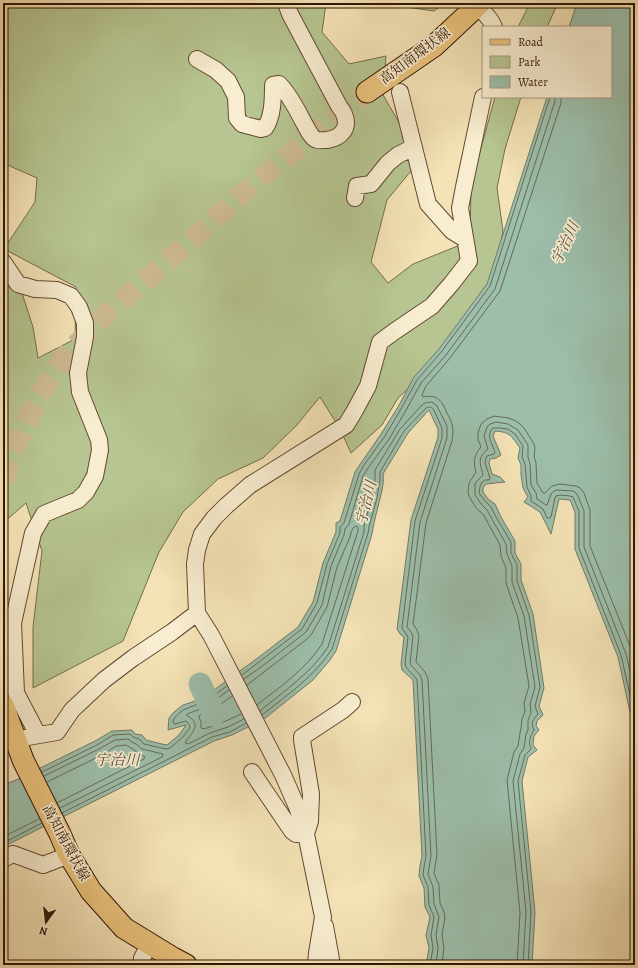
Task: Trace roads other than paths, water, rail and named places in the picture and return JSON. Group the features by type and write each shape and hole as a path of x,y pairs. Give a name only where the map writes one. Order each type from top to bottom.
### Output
{"main road":[{"name":"高知南環状線","path":"367,92 434,46 476,4"},
{"name":"高知南環状線","path":"3,705 9,741 23,760 69,855 91,891 124,928 186,965"}],"street":[{"path":"197,58 216,70 228,81 236,97 237,118 242,124 261,129 265,128 268,124 273,102 273,85 279,84 286,92 314,138 322,141 334,139 339,136 346,125 344,115 290,14 286,3"},
{"path":"476,4 488,17 493,26"},
{"path":"400,92 428,204 452,231 465,239"},
{"path":"332,965 324,917 306,834 297,807 283,775 211,635 197,613 195,564 197,550 202,534 214,518 250,485 346,425 368,386 380,342 432,306 469,261 460,208 483,98"},
{"path":"355,198 357,186 371,184 388,163 414,148"},
{"path":"3,262 18,284 35,289 57,290 71,296 79,307 85,323 85,337 78,373 80,392 99,440 100,450 95,476 86,492 78,500 44,514 33,533 14,616 16,693 38,735"},
{"path":"9,741 57,732 72,710 104,680 197,613"},
{"path":"306,834 310,822 311,794 302,737 304,734 343,710 352,702"},
{"path":"252,772 292,831 296,834 306,834"},
{"path":"3,858 13,854 43,865 69,855"},
{"path":"316,965 324,917"},
{"path":"142,965 142,958 150,944"}],"water":[{"name":"宇治川","path":"577,3 635,3 635,735 618,657 575,549 575,512 570,500 559,499 551,534 540,512 524,502 528,497 523,488 521,465 518,458 520,448 510,435 504,432 495,431 493,436 501,455 490,459 489,463 492,474 500,477 505,482 486,484 483,488 483,492 488,499 495,504 515,541 515,553 521,564 521,580 533,614 544,688 539,706 543,715 537,721 536,726 539,730 534,736 533,745 537,750 528,757 522,781 535,912 532,965 426,965 429,948 426,935 430,917 425,907 424,888 419,876 422,856 413,680 402,670 401,664 404,637 397,629 411,520 438,437 438,429 429,410 408,433 383,474 382,490 372,534 336,651 313,680 264,719 232,735 214,741 3,847 3,785 95,741 112,731 132,730 135,734 142,735 146,740 167,745 179,735 186,725 168,730 169,718 174,712 183,705 198,700 210,693 298,627 313,602 323,563 336,532 336,523 340,521 355,472 398,407 414,377 439,349 487,284 547,98 612,98 612,26 569,26"}],"waterway":[{"path":"200,684 214,715"}],"tunnel":[{"path":"3,480 12,454 38,397 64,357 105,315 168,261 238,197 367,92"}]}
